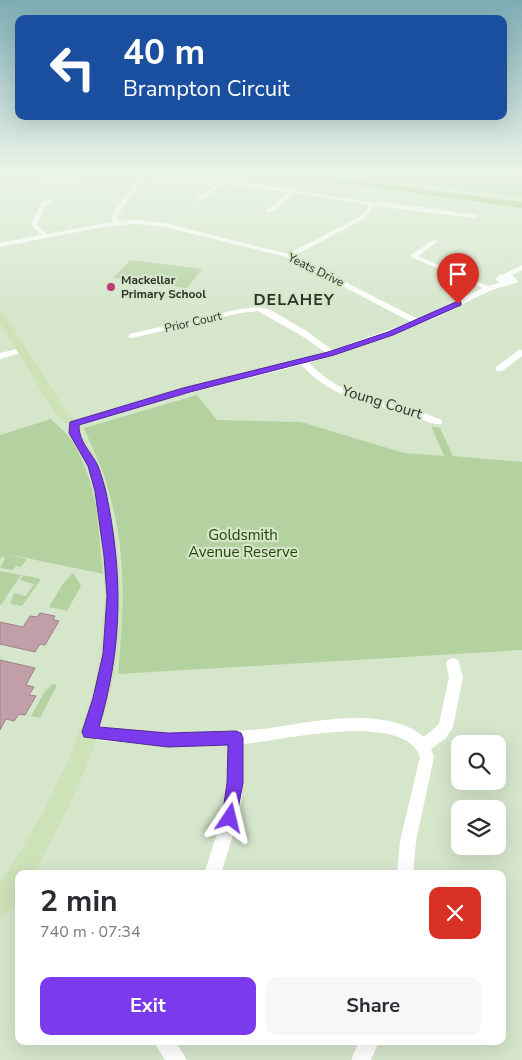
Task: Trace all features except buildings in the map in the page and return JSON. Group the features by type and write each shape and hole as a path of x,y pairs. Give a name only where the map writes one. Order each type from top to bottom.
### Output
{"street":[{"path":"36,220 34,225 44,236"},
{"path":"289,256 356,220"},
{"name":"Yeats Drive","path":"0,245 116,223 165,225 289,256 418,322"},
{"path":"435,241 413,256 507,279 522,285"},
{"path":"74,424 186,390 331,354 418,322 507,279"},
{"path":"258,300 254,309 268,312 305,334 331,354"},
{"name":"Prior Court","path":"132,336 254,309"},
{"path":"0,315 62,415 74,424"},
{"path":"0,356 22,350"},
{"path":"499,369 522,352"},
{"name":"Young Court","path":"303,362 326,383 342,392 416,412 439,422"},
{"path":"22,870 60,802 89,732 100,698 109,654 113,596 110,556 100,491 93,466 74,433 74,424"},
{"path":"423,746 441,733 446,726 456,677 453,664"},
{"path":"89,732 168,740 236,738 336,724 360,723 377,725 412,735 423,746 427,757 408,841 405,870"},
{"path":"213,870 234,799 236,738"},
{"path":"0,904 15,881"},
{"path":"166,1045 177,1060"},
{"path":"361,1060 367,1045"}],"green space":[{"path":"130,260 202,269 187,288 113,278"},
{"name":"Goldsmith Avenue Reserve","path":"197,395 217,420 301,422 404,453 444,456 431,426 440,428 453,456 522,462 522,650 118,674 122,627 122,581 118,535 106,481 84,428"},
{"path":"51,419 72,441 87,473 96,506 104,574 2,553 27,559 21,567 16,566 13,570 0,568 5,558 2,557 0,559 0,435"},
{"path":"0,571 21,575 1,605 0,604"},
{"path":"73,573 81,586 67,611 49,607 64,582"},
{"path":"23,575 41,579 22,606 10,604 14,593 26,596 34,584 20,580"},
{"path":"53,684 57,685 40,718 31,716 45,691"}],"place":[{"name":"Mackellar Primary School","path":"111,287"}],"district":[{"name":"DELAHEY","path":"294,300"}],"route":[{"path":"230,818 234,799 236,738 168,740 89,732 105,679 113,622 113,596 110,556 97,477 87,454 74,433 74,424 186,390 331,354 391,333 458,304"}]}
